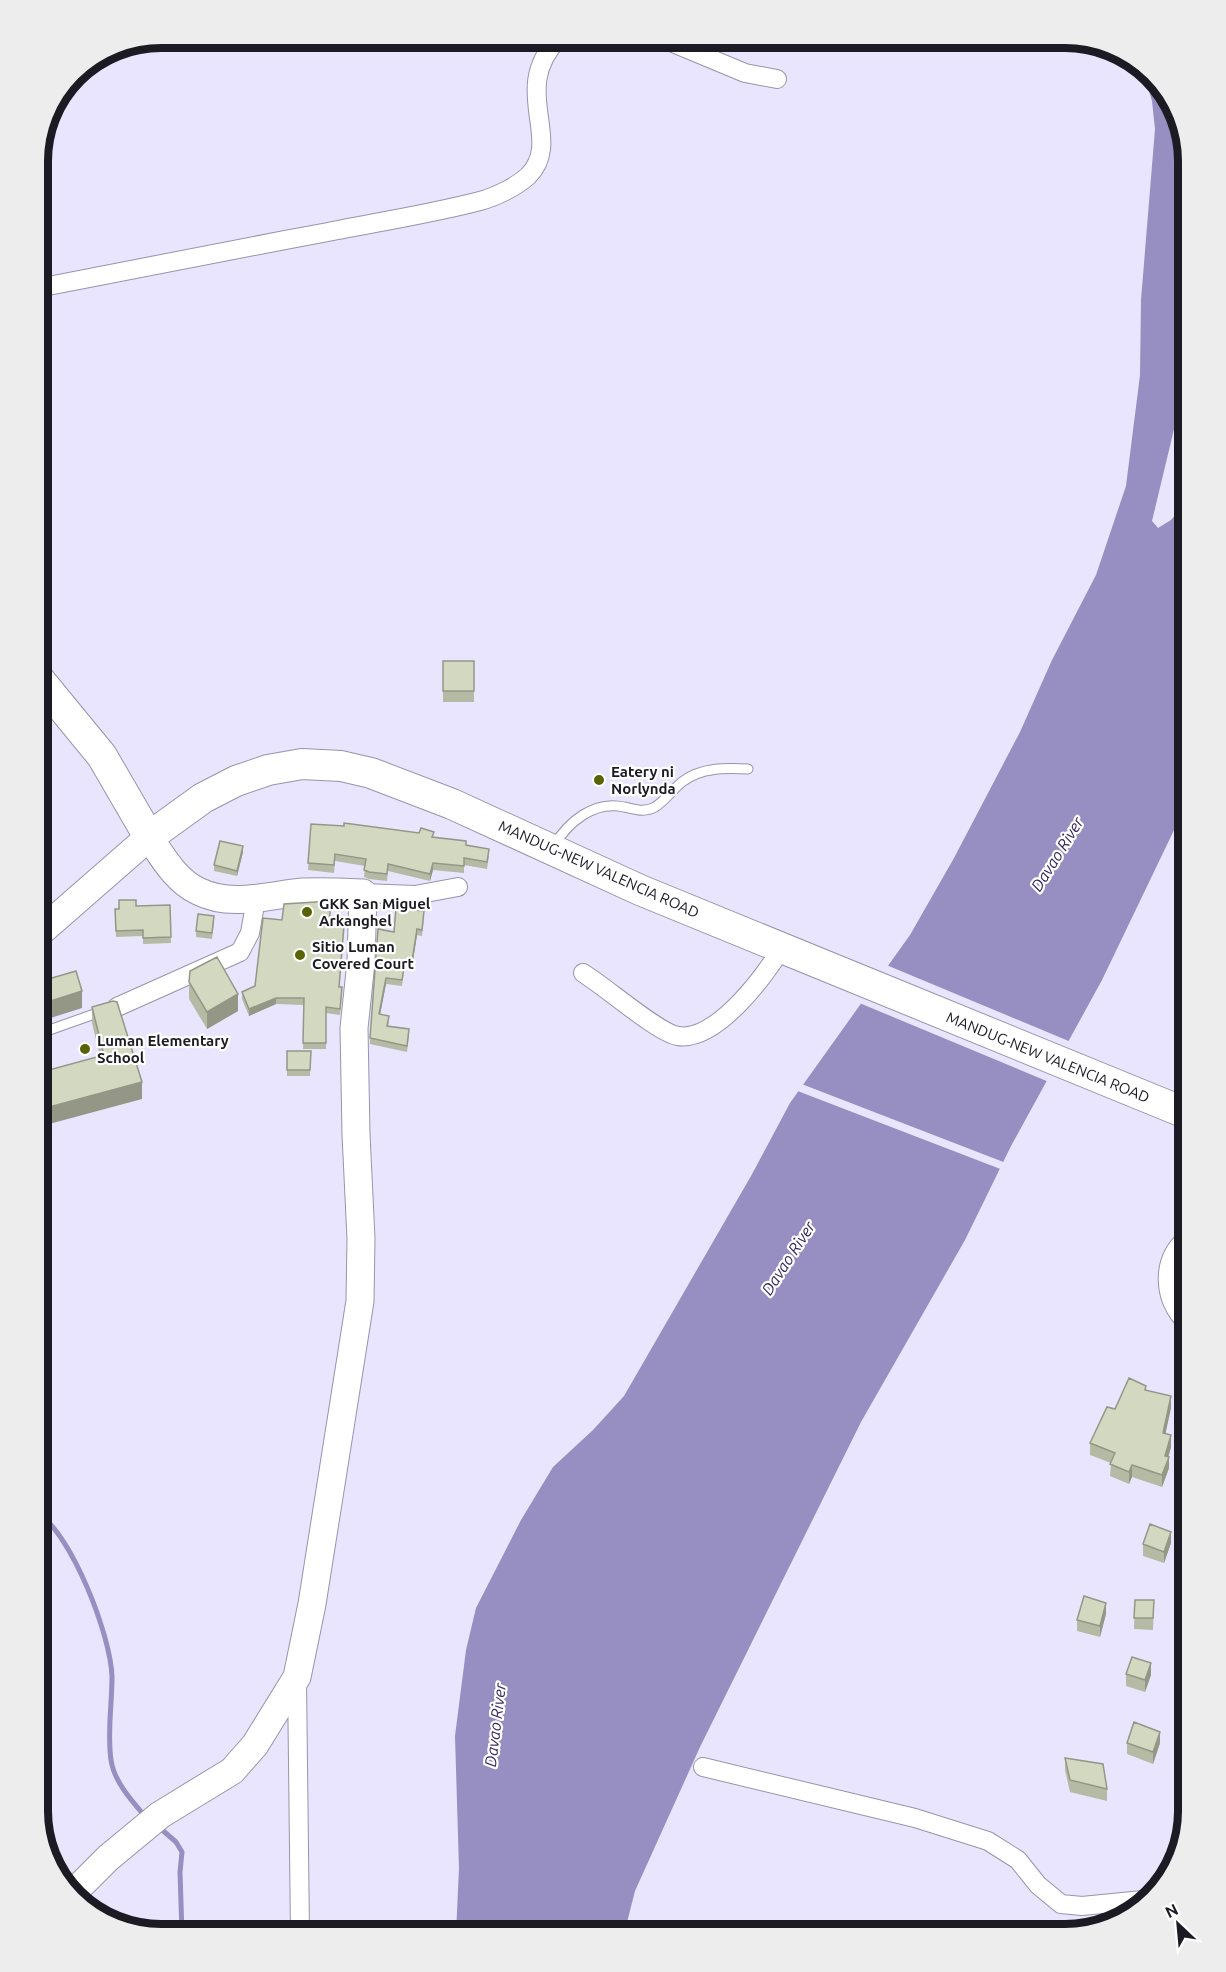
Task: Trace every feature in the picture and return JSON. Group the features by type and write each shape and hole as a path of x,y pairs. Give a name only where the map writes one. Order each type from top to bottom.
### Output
{"main road":[{"path":"48,690 102,756 149,837"},
{"name":"MANDUG-NEW VALENCIA ROAD","path":"149,837 203,798 236,781 268,770 302,764 340,766 371,773 452,804 640,890 1178,1110"}],"street":[{"path":"48,286 481,201 497,195 527,177 538,163 542,151 534,94 538,66 549,48"},
{"path":"685,48 745,73 777,79"},
{"path":"149,837 182,880 198,891 220,899 256,899 303,892 415,895 458,887"},
{"name":"MANDUG-NEW VALENCIA ROAD","path":"48,925 149,837"},
{"path":"300,1924 297,1677 312,1604 360,1301 361,1239 354,1028 361,962 363,893"},
{"path":"117,1006 240,952 250,933 256,899"},
{"path":"583,973 605,986 649,1021 678,1036 694,1034 731,1011 758,984 782,947"},
{"path":"1178,1249 1170,1258 1168,1283 1178,1310"},
{"path":"78,1888 108,1858 160,1815 232,1771 255,1745 297,1677"},
{"path":"703,1767 915,1818 988,1841 1018,1860 1038,1885 1061,1904 1082,1906 1133,1901"}],"lane":[{"path":"551,850 561,834 591,810 607,805 640,811 656,807 683,780 701,772 720,768 748,769"},
{"path":"48,1030 117,1006"}],"water":[{"name":"Davao River","path":"1147,83 1159,98 1169,118 1177,146 1178,161 1178,413 1152,521 1158,528 1171,520 1178,512 1178,822 1102,980 1011,1146 965,1240 861,1422 700,1747 635,1891 627,1924 456,1924 459,1868 455,1736 466,1650 476,1608 521,1520 553,1467 593,1430 624,1396 751,1176 790,1103 910,935 954,858 1020,732 1052,660 1096,575 1126,486 1140,375 1141,300 1155,129 1152,101"}],"pier":[{"path":"884,964 1071,1042 1049,1082 857,1002"},
{"path":"799,1083 1006,1163 1003,1170 795,1090"}],"building":[{"path":"443,661 474,661 474,691 443,691"},
{"path":"344,823 419,833 421,828 434,832 432,837 466,841 466,845 489,849 487,862 464,858 464,866 433,863 430,874 388,864 387,874 369,872 364,870 366,859 335,854 334,865 308,863 311,824 344,826"},
{"path":"220,841 243,846 237,871 214,865"},
{"path":"119,900 136,900 136,906 170,905 171,937 143,938 143,930 116,931 115,909 119,909"},
{"path":"331,901 329,924 344,925 339,987 342,987 340,1009 326,1007 326,1043 303,1043 304,998 276,998 249,1009 242,992 255,986 263,918 282,920 284,904"},
{"path":"396,908 424,911 422,930 417,929 412,961 405,960 402,980 386,978 379,1014 389,1016 387,1026 409,1029 407,1046 370,1038 378,929 394,932"},
{"path":"198,914 214,916 212,933 196,931"},
{"path":"217,957 238,994 207,1012 189,982 190,971"},
{"path":"76,971 82,991 48,1002 48,979"},
{"path":"117,1002 142,1082 48,1107 48,1070 104,1055 92,1007"},
{"path":"287,1051 311,1051 310,1070 287,1070"},
{"path":"1129,1378 1146,1386 1145,1390 1171,1396 1163,1433 1171,1435 1165,1456 1169,1457 1162,1475 1132,1465 1129,1472 1110,1464 1115,1453 1090,1443 1107,1407 1115,1409"},
{"path":"1150,1524 1171,1532 1164,1552 1143,1544"},
{"path":"1084,1596 1106,1603 1100,1626 1077,1620"},
{"path":"1135,1600 1154,1600 1153,1618 1134,1618"},
{"path":"1132,1657 1151,1663 1145,1680 1126,1674"},
{"path":"1134,1722 1160,1732 1153,1752 1127,1743"},
{"path":"1065,1758 1103,1764 1107,1789 1070,1780"}],"waterway":[{"path":"48,1522 64,1542 76,1564 105,1637 112,1677 109,1740 111,1760 124,1790 144,1815"},
{"path":"160,1828 176,1842 182,1852 180,1872 182,1924"}],"place":[{"name":"Eatery ni Norlynda","path":"599,780"},
{"name":"GKK San Miguel Arkanghel","path":"307,912"},
{"name":"Sitio Luman Covered Court","path":"300,955"},
{"name":"Luman Elementary School","path":"85,1049"}]}
